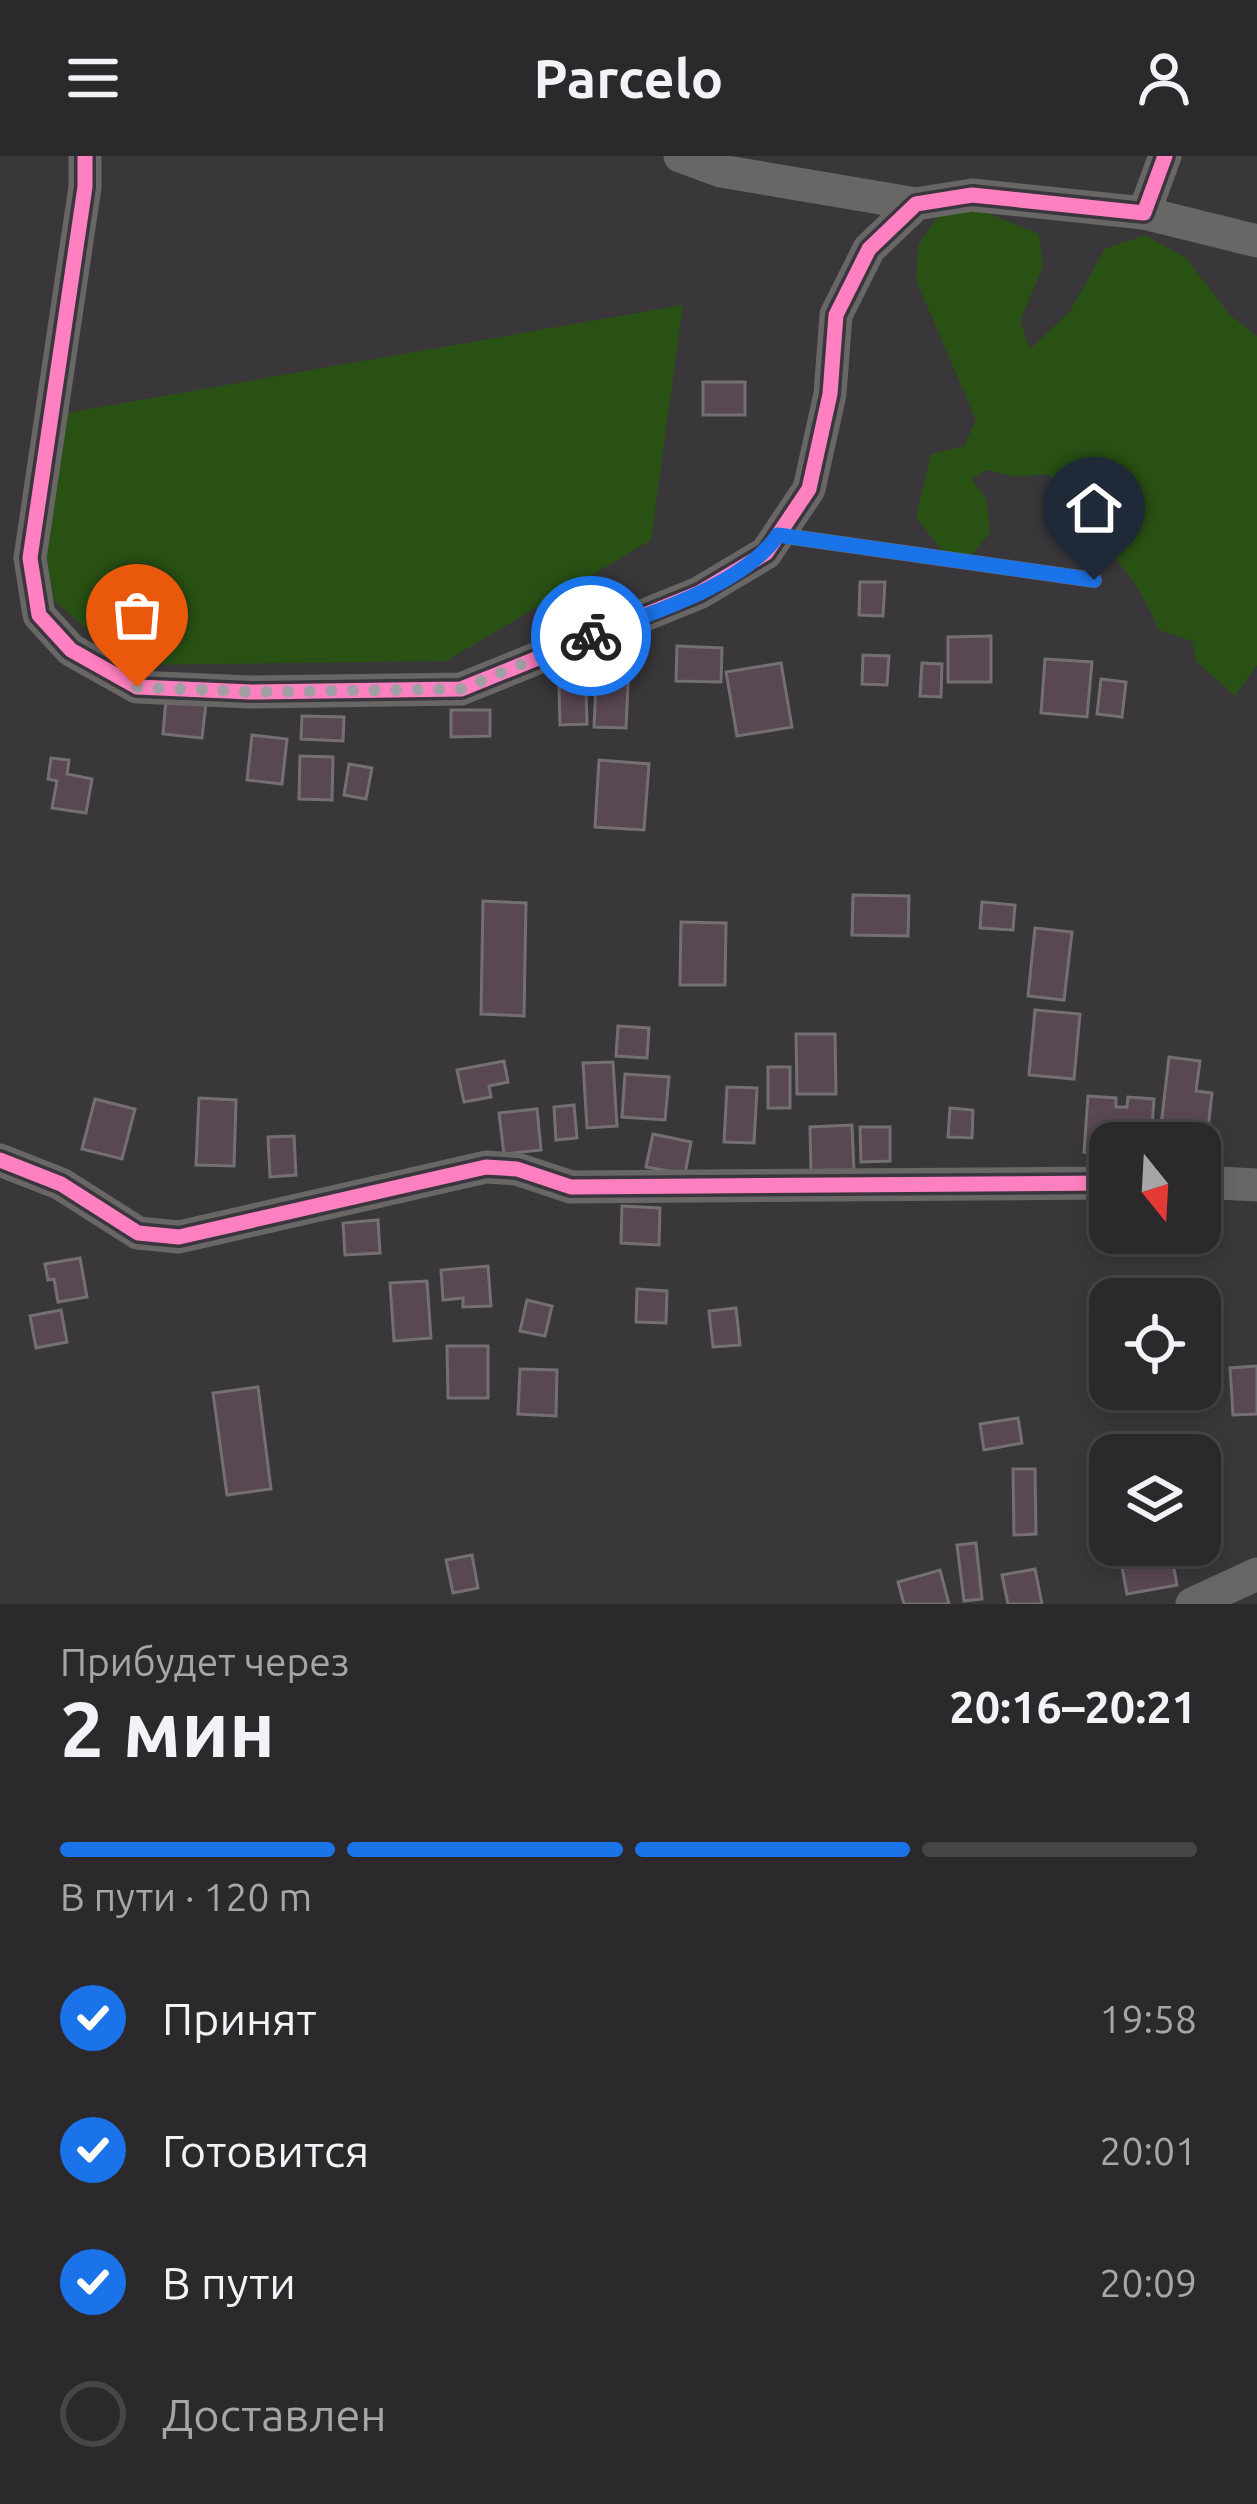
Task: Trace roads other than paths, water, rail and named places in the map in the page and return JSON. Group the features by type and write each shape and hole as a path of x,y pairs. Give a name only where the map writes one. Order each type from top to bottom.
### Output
{"street":[{"path":"85,156 86,187 30,558 39,615 71,650 137,687 251,692 461,689 699,593 766,553 809,489 830,394 836,315 869,249 916,204"},
{"path":"680,156 721,170 916,204 972,195 1144,213 1253,243"},
{"path":"1144,213 1165,156"},
{"path":"0,1160 61,1184 138,1233 179,1237 486,1167 517,1169 571,1187 1089,1183"},
{"path":"1221,1183 1257,1185"},
{"path":"1192,1604 1257,1574"}],"lane":[{"path":"778,535 1094,580"}]}
